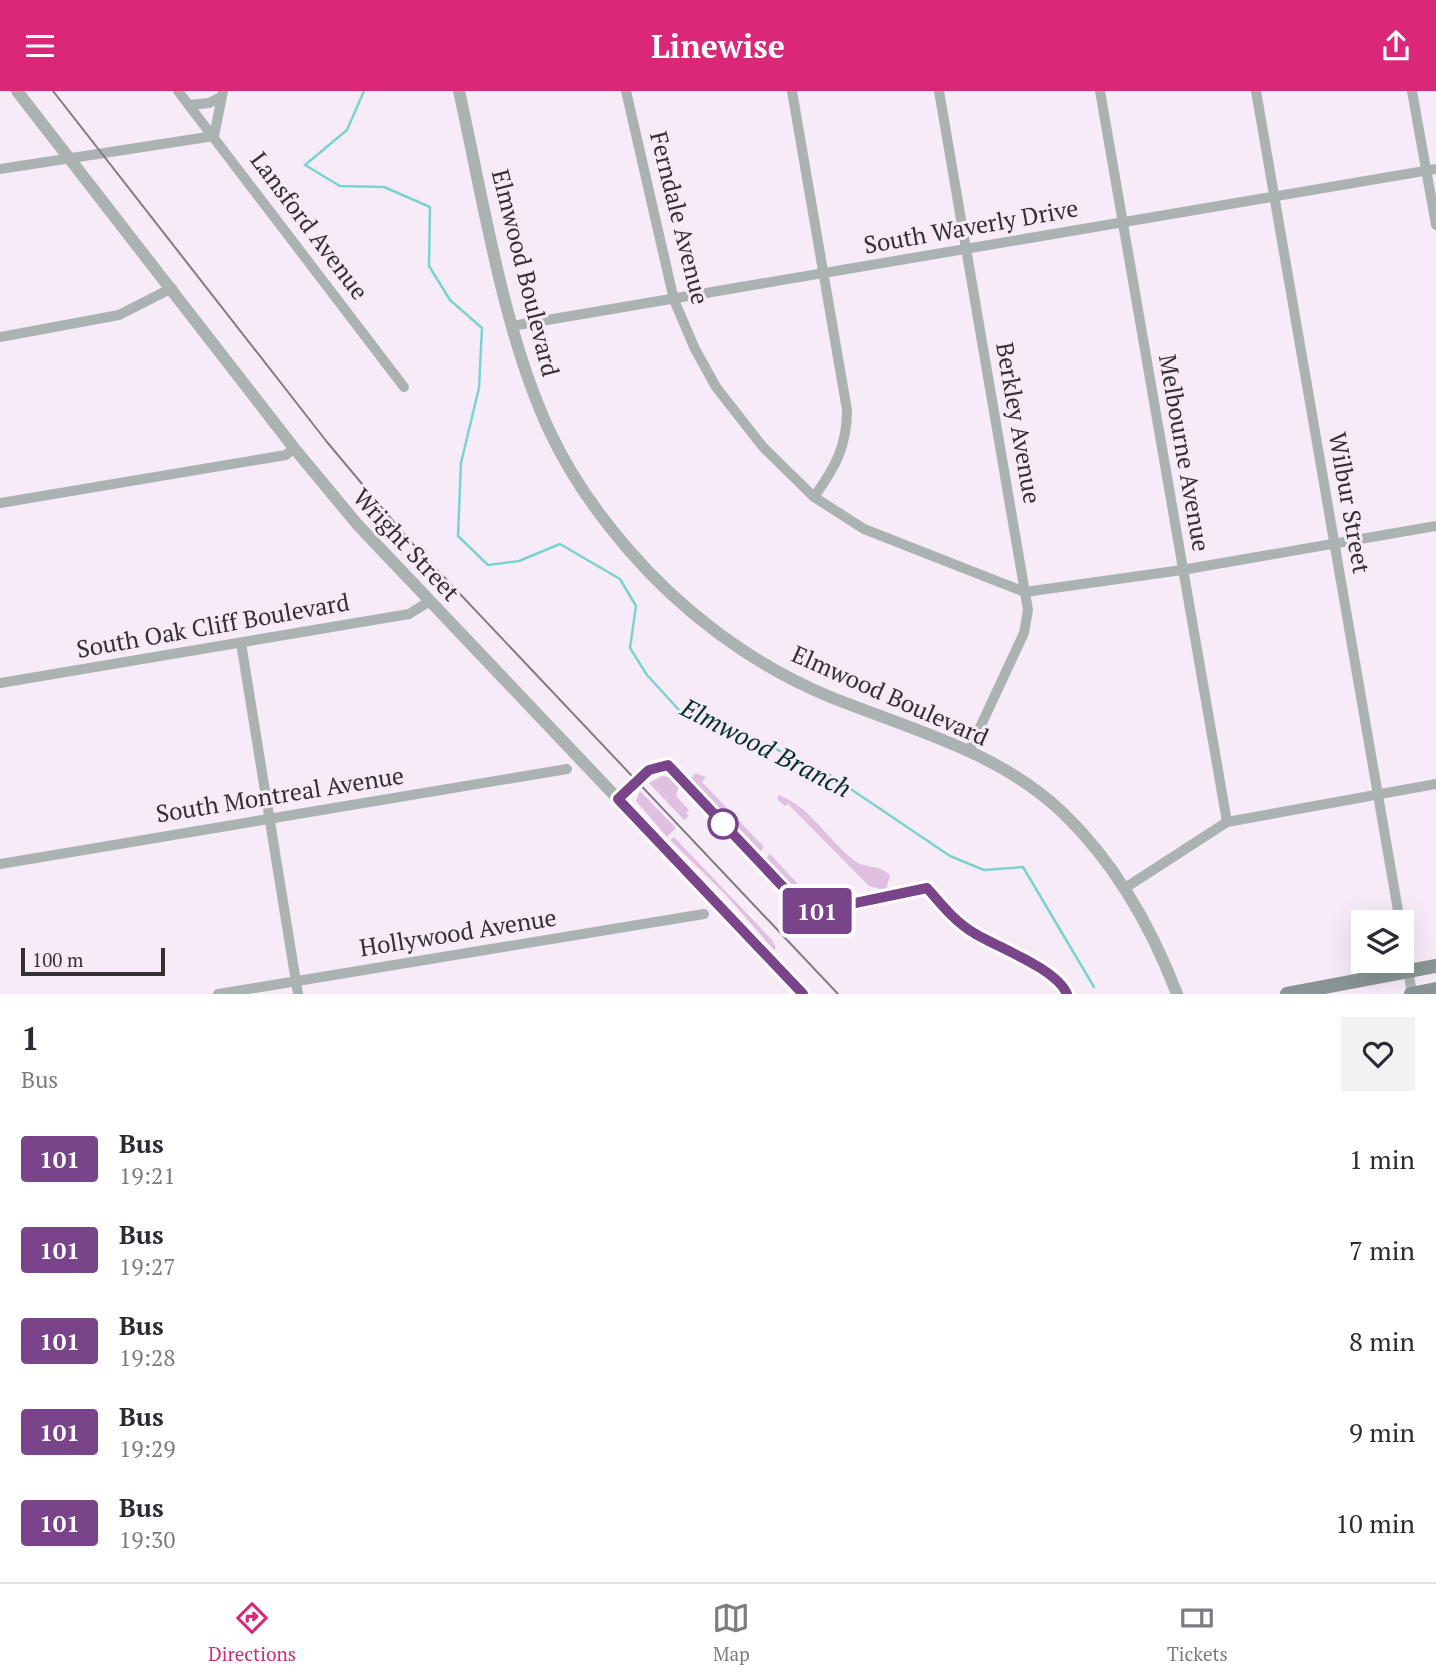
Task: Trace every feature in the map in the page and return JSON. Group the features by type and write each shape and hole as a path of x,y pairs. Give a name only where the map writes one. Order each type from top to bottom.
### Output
{"main road":[{"path":"1414,971 1436,966"},
{"path":"1287,994 1403,973"},
{"path":"1412,994 1436,989"}],"street":[{"name":"Wright Street","path":"17,91 294,449 388,560 803,994"},
{"name":"Lansford Avenue","path":"178,91 404,387"},
{"name":"Elmwood Boulevard","path":"459,91 512,326 548,429 566,463 627,548 680,601 729,641 828,696 909,725 969,751 1014,776 1062,811 1093,845 1125,888 1153,933 1177,994"},
{"name":"Ferndale Avenue","path":"626,91 674,300 695,349 716,387 764,447 814,497 864,529 901,546 1026,593"},
{"path":"792,91 848,410 848,433 838,463 814,497"},
{"name":"Berkley Avenue","path":"939,91 1028,610 1024,633 969,751"},
{"name":"Melbourne Avenue","path":"1100,91 1227,822"},
{"name":"Wilbur Street","path":"1256,91 1398,910"},
{"path":"1412,91 1431,170 1436,225"},
{"path":"0,169 214,136 222,94"},
{"path":"189,105 209,103 222,94"},
{"name":"South Waverly Drive","path":"512,326 1431,170"},
{"path":"0,337 120,315 172,288"},
{"path":"0,503 286,455 294,449"},
{"path":"1026,593 1182,570 1436,526"},
{"name":"South Oak Cliff Boulevard","path":"0,683 409,614 430,601"},
{"path":"241,643 298,994"},
{"name":"South Montreal Avenue","path":"0,863 568,769"},
{"path":"1125,888 1227,822 1436,784"},
{"name":"Hollywood Avenue","path":"218,994 704,914"},
{"path":"1409,973 1412,994"}],"shaded area":[{"path":"696,773 706,777 702,782 764,847 758,854 692,785 690,779"},
{"path":"662,776 670,777 679,786 676,796 689,810 686,813 689,816 684,820 649,783"},
{"path":"640,791 676,828 667,837 636,801"},
{"path":"779,795 801,808 855,861 881,869 890,875 887,887 883,890 869,886 788,804 785,806 777,799"},
{"path":"674,837 772,940 776,948 774,950 724,893 670,840"},
{"path":"770,854 814,901 819,897 821,902 812,902 804,899 789,888 764,860"}],"waterway":[{"name":"Elmwood Branch","path":"364,91 347,130 305,165 340,186 384,187 430,207 429,266 450,300 482,328 479,388 461,463 458,536 488,565 519,561 560,544 620,579 636,606 630,648 647,675 679,710 757,740 830,775 950,856 984,870 1023,867 1094,987"}],"tram line":[{"path":"53,91 327,442 409,540 838,994"}],"bus line":[{"name":"101","path":"803,994 618,799 649,770 668,765 801,906 817,911 927,888 948,912 973,933 1014,952 1046,975 1055,978 1063,985 1067,994"}]}
